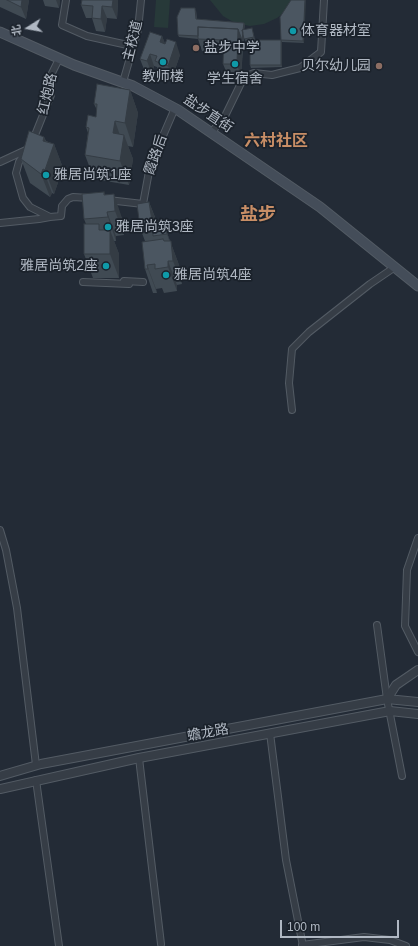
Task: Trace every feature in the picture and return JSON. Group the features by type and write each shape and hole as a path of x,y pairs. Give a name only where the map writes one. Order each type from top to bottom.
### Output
{"main road":[{"name":"盐步直街","path":"0,32 59,59 123,82 175,108 320,206 418,286"}],"street":[{"path":"66,0 62,25 87,36 132,46"},
{"name":"主校道","path":"123,82 132,46 138,30 141,0"},
{"path":"211,133 225,116 244,77 254,73 272,75 300,68 321,52 324,0"},
{"name":"红炮路","path":"50,216 30,207 22,198 16,173 19,162 36,136 42,121 51,95 52,73 59,59"},
{"name":"霞路后","path":"104,200 143,204 150,166 175,108"},
{"path":"0,162 26,150"},
{"path":"0,223 39,220 50,216 61,216 62,206 68,198 96,199"},
{"path":"292,410 289,383 292,349 309,332 370,284 395,267"},
{"path":"111,283 117,281 143,282"},
{"path":"83,282 129,284"},
{"path":"0,530 6,550 17,608 36,765 36,780 59,946"},
{"path":"418,538 407,570 405,626 418,652"},
{"path":"377,625 387,699 402,776"},
{"path":"387,699 396,685 418,670"},
{"name":"蟾龙路","path":"0,776 36,765 387,699 418,702"},
{"name":"蟾龙路","path":"0,789 139,758 390,711 418,714"},
{"path":"269,722 287,866 302,946 364,937 390,940 406,946"},
{"path":"224,730 227,741"},
{"path":"137,746 161,944"}],"shaded area":[{"path":"156,0 170,0 168,28 154,27"},
{"path":"210,0 293,0 288,9 277,18 264,24 250,26 235,23 223,16"}],"building":[{"path":"7,0 22,0 21,7"},
{"path":"82,0 113,0 112,7 102,6 101,19 92,18 93,6 81,5"},
{"name":"体育器材室","path":"291,0 305,0 303,41 281,40 280,17"},
{"path":"181,8 195,8 196,19 244,23 242,40 238,29 198,27 198,36 178,35 177,17"},
{"path":"198,27 238,29 237,64 223,64 224,40 198,39"},
{"path":"252,28 254,37 244,39 242,30"},
{"path":"150,32 162,36 160,42 165,44 167,39 176,42 168,66 155,61 157,56 150,54 147,61 140,59"},
{"path":"250,40 281,40 281,65 250,65"},
{"path":"97,84 130,90 125,123 115,121 113,133 124,135 120,161 85,155 89,128 86,127 88,115 96,117 97,104 94,104"},
{"path":"29,131 44,137 43,141 54,144 45,170 43,169 41,174 21,159"},
{"path":"104,192 104,195 114,194 115,211 107,212 108,217 84,219 82,194"},
{"path":"149,202 152,221 158,222 159,225 163,224 164,230 166,230 167,234 153,236 153,232 146,233 145,230 140,228 137,204"},
{"path":"84,224 99,224 99,230 110,230 110,254 84,254"},
{"path":"163,239 164,241 171,241 173,261 168,261 168,267 155,269 155,264 147,265 148,269 145,269 142,242"}],"place":[{"name":"体育器材室","path":"293,31"},
{"name":"盐步中学","path":"196,48"},
{"name":"教师楼","path":"163,62"},
{"name":"学生宿舍","path":"235,64"},
{"name":"贝尔幼儿园","path":"379,66"},
{"name":"雅居尚筑1座","path":"46,175"},
{"name":"雅居尚筑3座","path":"108,227"},
{"name":"雅居尚筑2座","path":"106,266"},
{"name":"雅居尚筑4座","path":"166,275"}],"district":[{"name":"六村社区","path":"276,142"},
{"name":"盐步","path":"258,215"}]}
